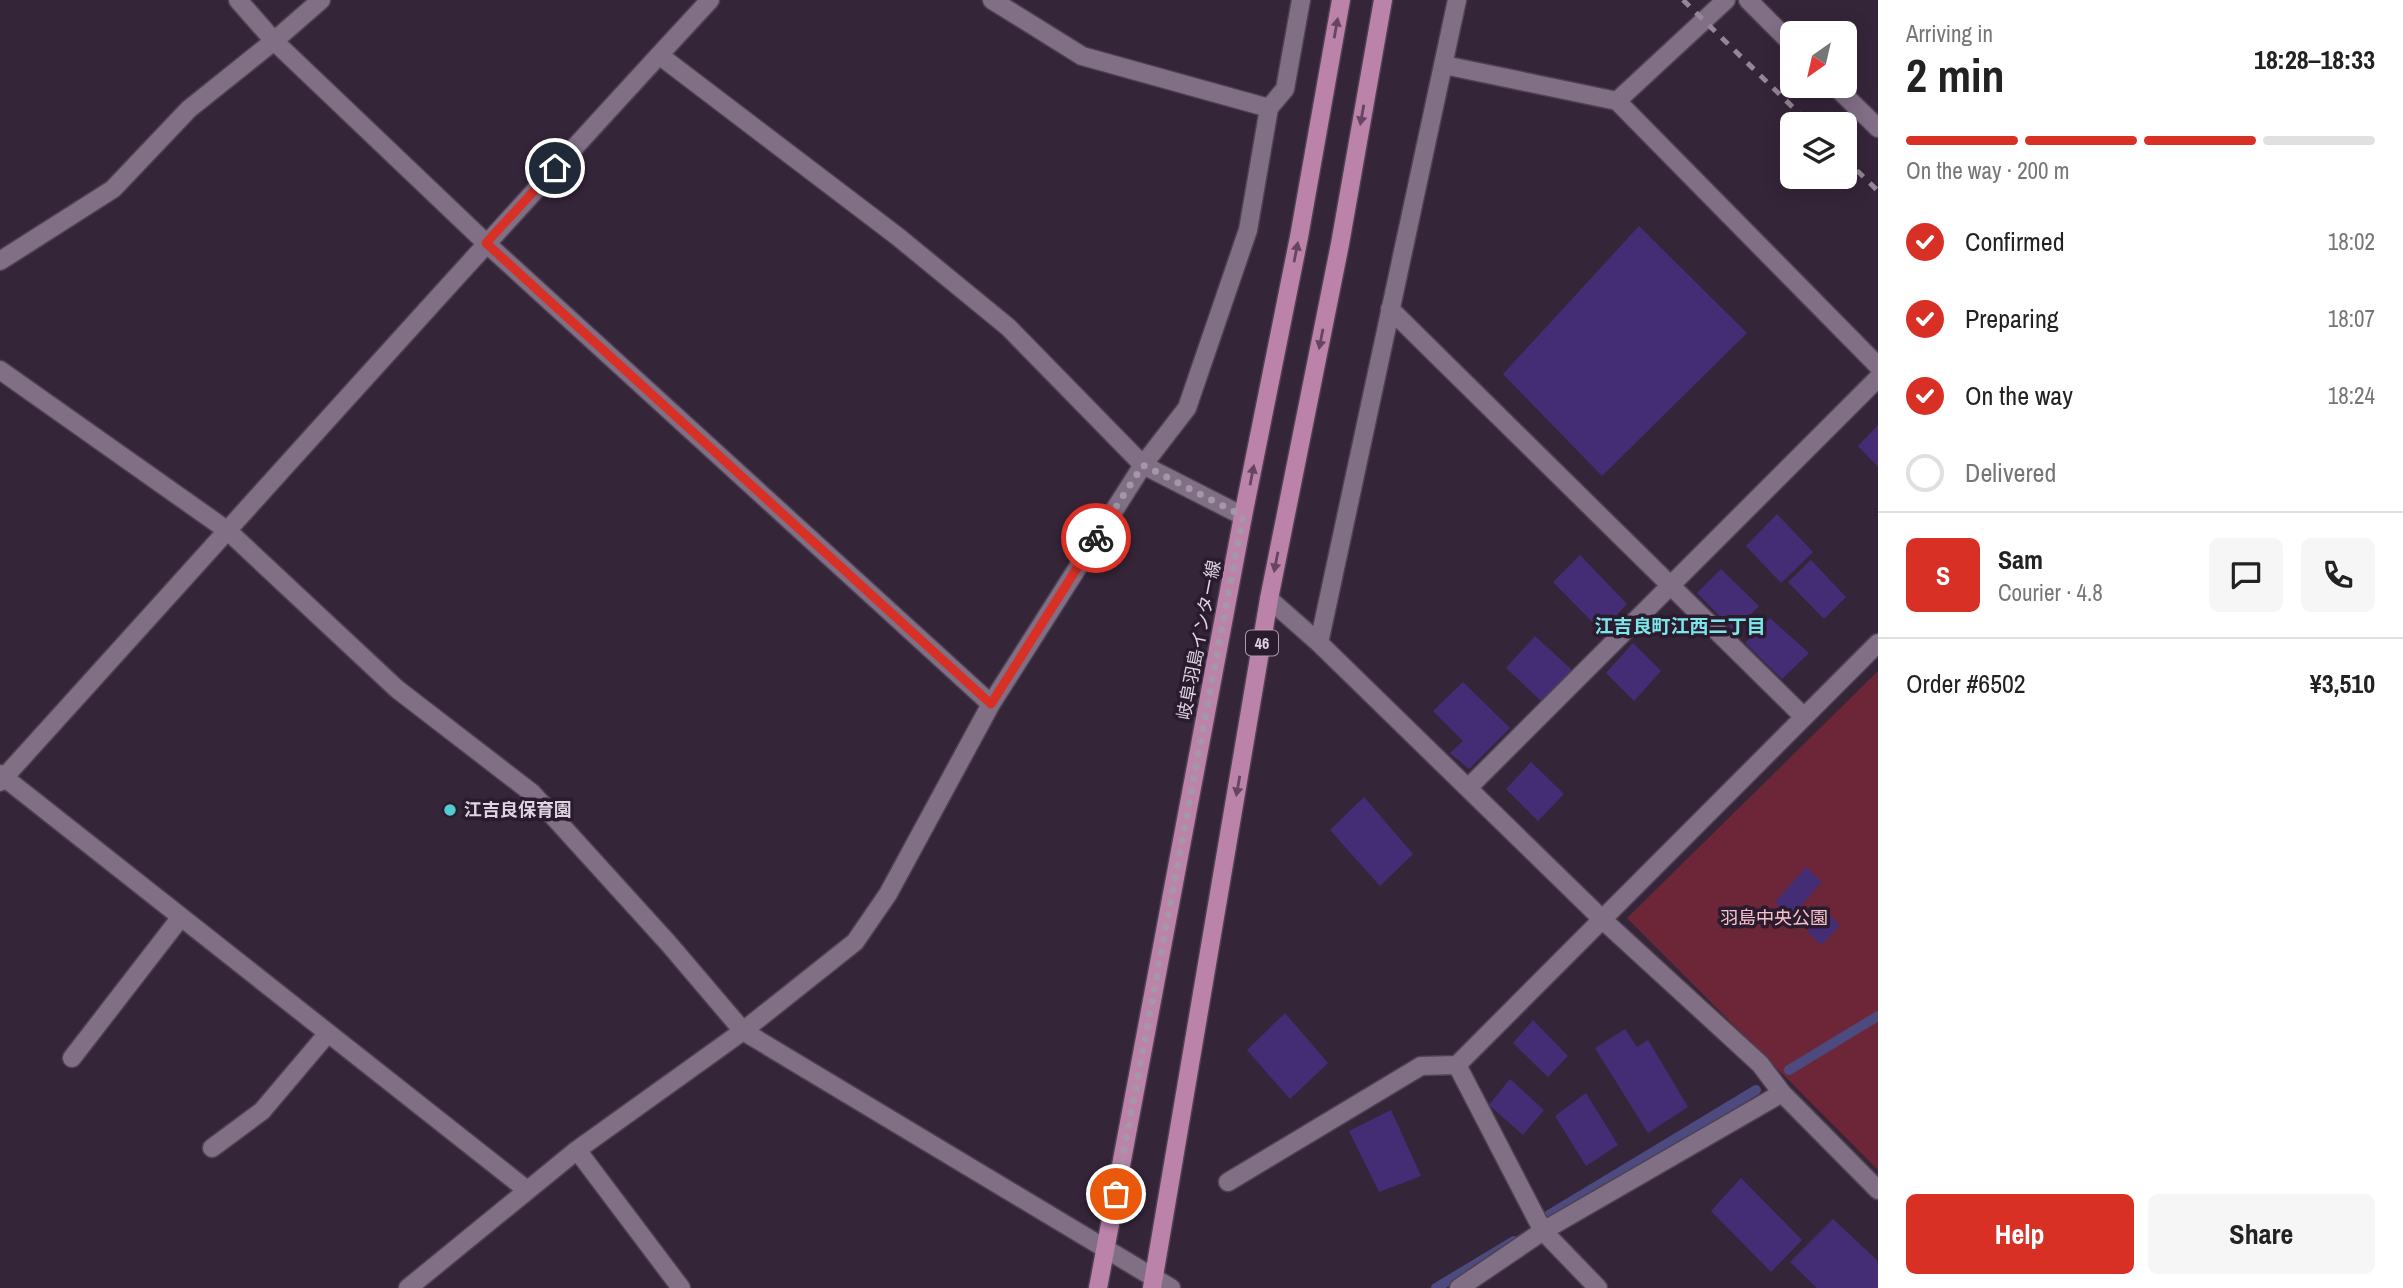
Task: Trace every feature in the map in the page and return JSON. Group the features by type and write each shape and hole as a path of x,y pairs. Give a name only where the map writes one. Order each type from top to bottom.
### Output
{"main road":[{"name":"岐阜羽島インター線","path":"1098,1288 1243,516 1299,237 1341,0"},
{"name":"46","path":"1154,1283 1269,599 1339,244 1383,0"}],"street":[{"path":"238,0 274,41 486,243 991,704"},
{"path":"0,261 113,189 189,108 321,0"},
{"path":"527,1190 1,778 710,0"},
{"path":"992,0 1082,56 1269,108"},
{"path":"413,1287 577,1150 743,1031 855,942 888,894 991,704 1143,465 1187,408 1248,230 1269,108 1285,89 1301,0"},
{"path":"1319,643 1457,0"},
{"path":"1617,101 1726,0"},
{"path":"1748,0 1780,32"},
{"path":"659,55 897,236 1008,327 1143,465 1243,516"},
{"path":"1444,65 1617,101 1878,366"},
{"path":"1847,98 1878,128"},
{"path":"1390,309 1804,717"},
{"path":"0,370 228,531 397,689 532,793 669,944 743,1031 1106,1248 1154,1283 1171,1288"},
{"path":"1468,788 1878,378"},
{"path":"1269,599 1319,643 1603,920 1760,1064 1782,1093 1878,1190"},
{"path":"1228,1182 1421,1066 1457,1065 1878,643"},
{"path":"72,1058 181,918"},
{"path":"212,1148 262,1111 328,1032"},
{"path":"1457,1065 1543,1231 1598,1288"},
{"path":"1459,1288 1543,1231 1782,1093"},
{"path":"577,1150 681,1288"}],"green space":[{"name":"羽島中央公園","path":"1878,671 1878,1170 1627,918"}],"building":[{"path":"1639,226 1747,333 1602,476 1503,374"},
{"path":"1878,425 1878,467 1858,446"},
{"path":"1777,514 1813,552 1781,583 1746,546"},
{"path":"1580,555 1627,604 1601,631 1553,582"},
{"path":"1811,560 1846,597 1824,619 1788,582"},
{"path":"1721,569 1759,606 1734,631 1697,593"},
{"path":"1770,618 1809,653 1782,679 1745,643"},
{"path":"1535,636 1572,670 1541,701 1506,668"},
{"path":"1633,643 1661,671 1634,701 1606,673"},
{"path":"1463,682 1510,728 1469,769 1450,753 1463,741 1433,711"},
{"path":"1531,762 1564,794 1538,821 1506,789"},
{"path":"1364,797 1413,854 1380,886 1330,830"},
{"path":"1806,867 1822,882 1791,917 1775,902"},
{"path":"1827,912 1840,925 1822,945 1807,932"},
{"path":"1285,1013 1328,1063 1290,1099 1247,1050"},
{"path":"1533,1020 1568,1056 1548,1077 1513,1043"},
{"path":"1625,1029 1637,1047 1648,1040 1688,1107 1648,1133 1595,1048"},
{"path":"1510,1079 1544,1110 1523,1135 1489,1105"},
{"path":"1586,1093 1618,1145 1586,1166 1555,1116"},
{"path":"1391,1110 1421,1176 1379,1192 1349,1131"},
{"path":"1741,1178 1802,1240 1771,1272 1711,1211"},
{"path":"1833,1219 1878,1261 1878,1288 1817,1288 1790,1262"}],"waterway":[{"path":"1789,1070 1878,1016"},
{"path":"1549,1215 1756,1090"},
{"path":"1436,1288 1514,1241"}],"railway":[{"path":"1683,0 1798,112"},
{"path":"1857,171 1878,191"}],"way so far":[{"path":"1096,538 1143,465 1243,516 1116,1194"}],"place":[{"name":"江吉良保育園","path":"450,810"}],"district":[{"name":"江吉良町江西二丁目","path":"1680,626"}],"route":[{"path":"555,168 486,243 991,704 1096,538"}]}
